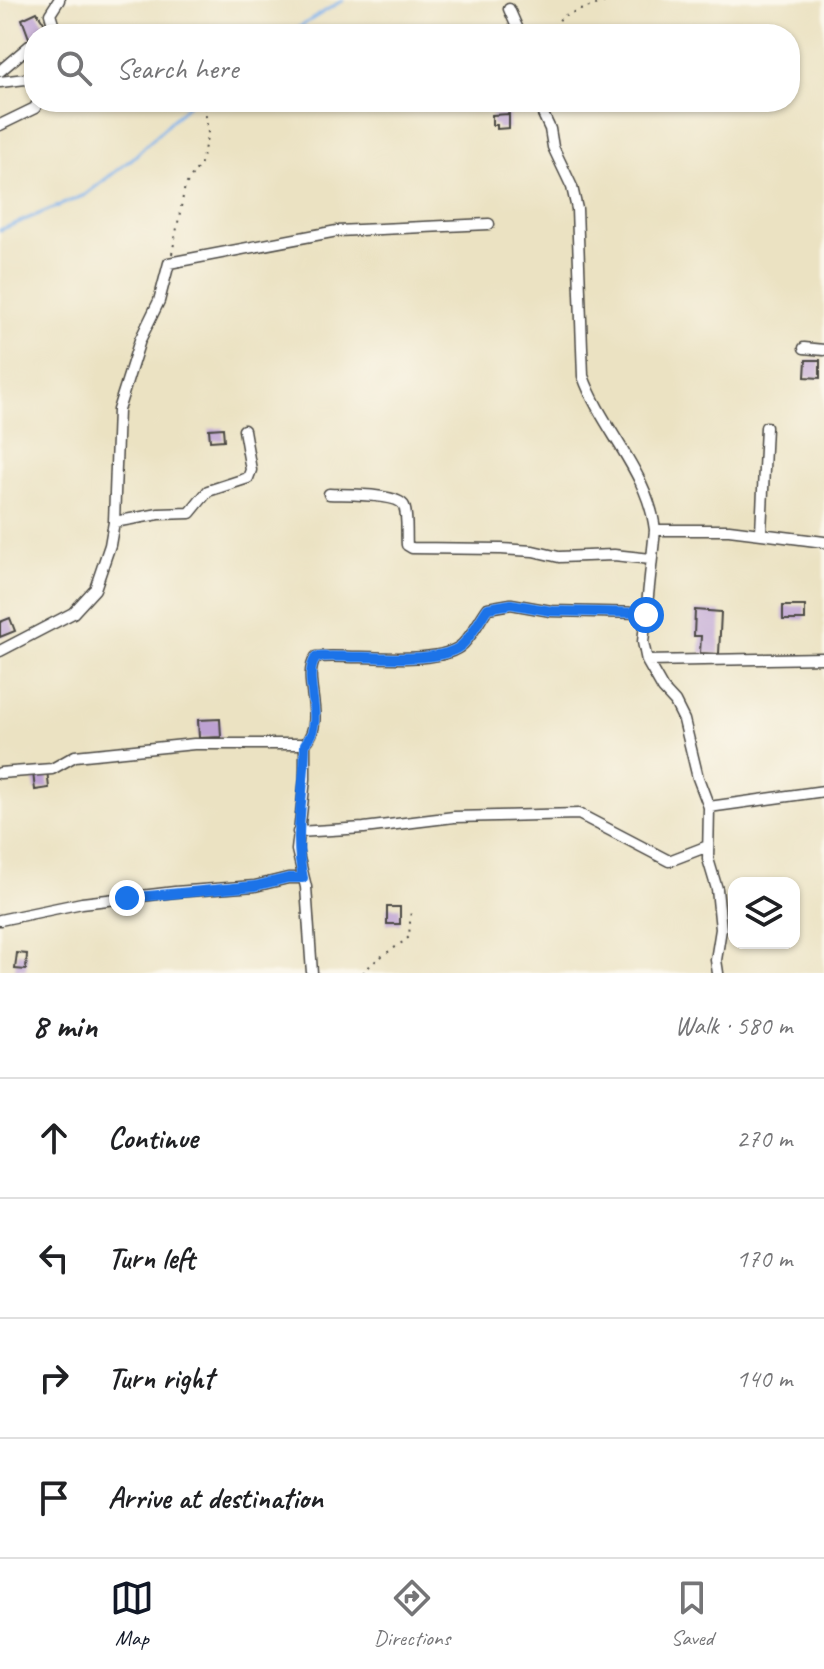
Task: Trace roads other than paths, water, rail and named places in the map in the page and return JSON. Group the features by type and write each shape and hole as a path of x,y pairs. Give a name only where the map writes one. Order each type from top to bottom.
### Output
{"street":[{"path":"53,24 50,14 59,0"},
{"path":"509,9 516,24"},
{"path":"0,71 24,51"},
{"path":"0,82 24,79"},
{"path":"0,125 27,112"},
{"path":"543,112 553,147 572,187 577,209 583,376 607,427 632,463 645,491 655,530 643,642 647,661 684,720 698,778 709,807 708,859 717,889 721,929 716,960 718,973"},
{"path":"0,651 73,613 95,589 110,545 114,522 118,410 140,340 159,301 169,263 337,231 489,224"},
{"path":"804,348 824,350"},
{"path":"761,532 766,427"},
{"path":"114,522 159,514 190,513 208,491 248,478 251,470 244,430"},
{"path":"329,494 389,497 401,501 407,545 412,548 501,549 559,557 614,555 651,559"},
{"path":"655,530 761,532 824,542"},
{"path":"312,973 306,887 297,850 305,779 305,744 313,736 315,711 311,673 316,657 407,658 446,653 462,646 488,608 511,604 551,611 645,613"},
{"path":"647,661 824,658"},
{"path":"0,773 52,769 75,756 194,744 305,744"},
{"path":"709,807 824,791"},
{"path":"298,832 454,817 579,814 669,861 708,846"},
{"path":"0,920 82,903 255,886 288,878 303,878"}],"waterway":[{"path":"304,24 343,0"},
{"path":"0,230 85,195 133,158 181,112"}]}
